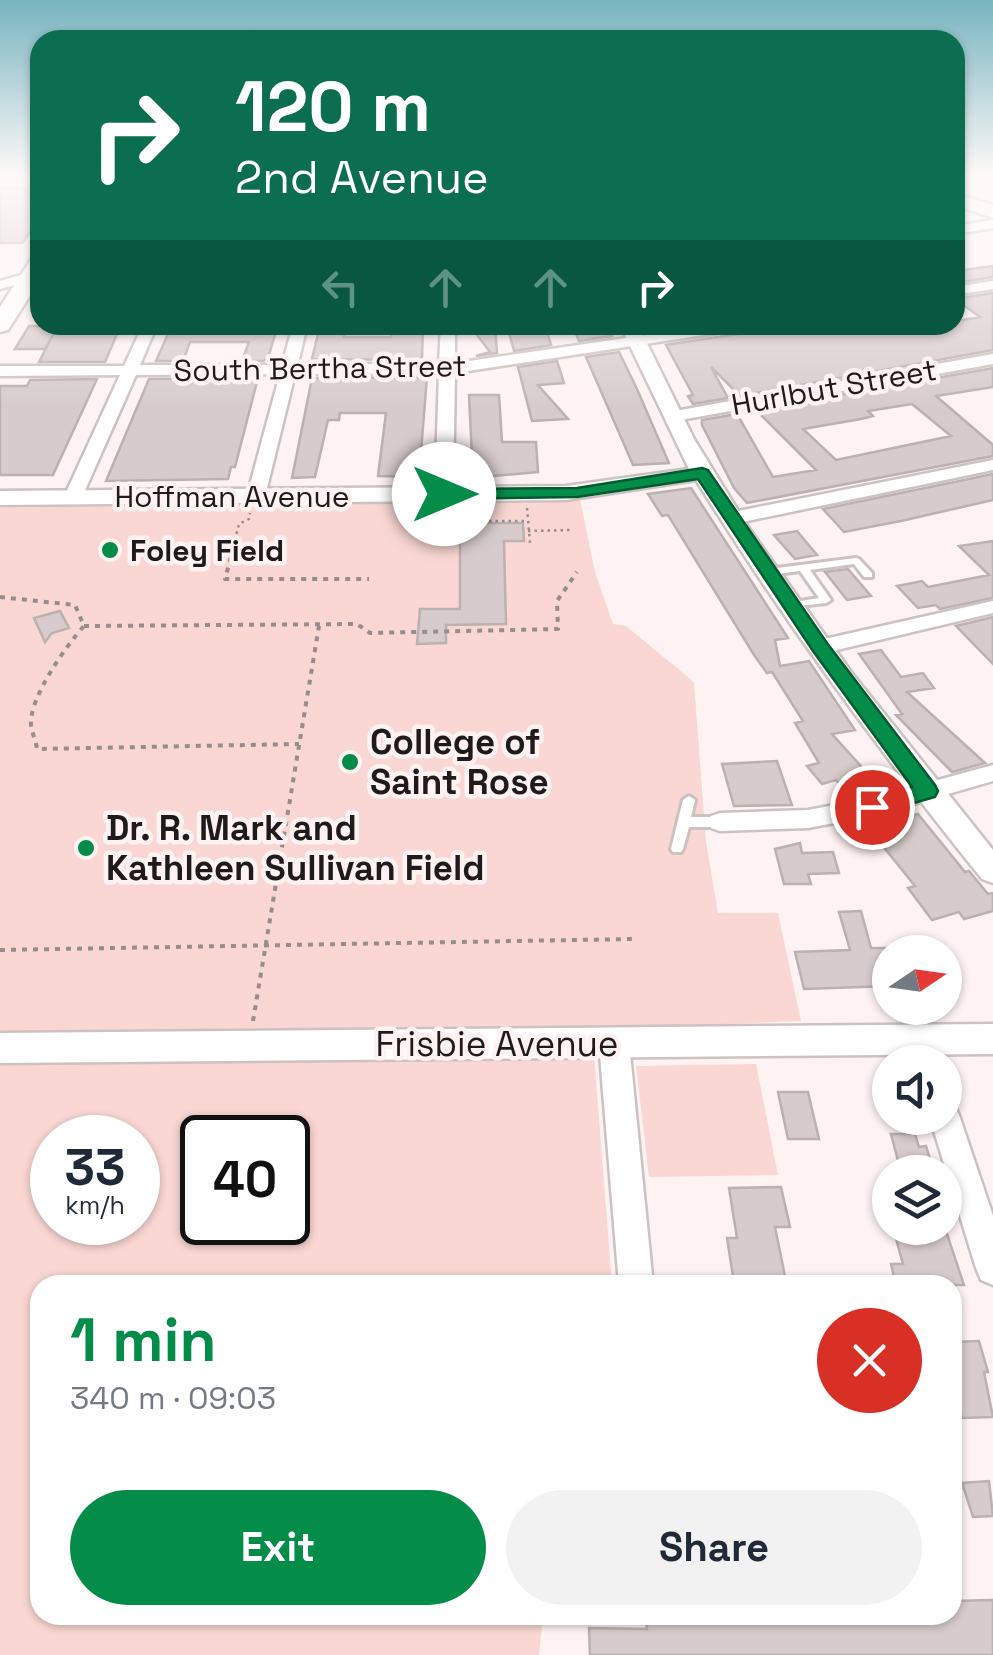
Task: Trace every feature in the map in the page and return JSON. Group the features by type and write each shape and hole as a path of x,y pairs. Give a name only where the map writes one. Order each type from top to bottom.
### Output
{"main road":[{"path":"0,326 18,283"}],"street":[{"path":"965,289 993,285"},
{"path":"73,497 146,335"},
{"path":"249,496 298,335"},
{"path":"435,494 448,335"},
{"name":"South Bertha Street","path":"0,370 472,368 628,335"},
{"path":"634,335 702,473 820,647 927,791 993,870"},
{"name":"Hurlbut Street","path":"675,416 993,359"},
{"path":"733,518 993,464"},
{"name":"Hoffman Avenue","path":"0,498 526,494 577,492 702,473"},
{"path":"820,647 993,607"},
{"path":"720,822 808,820 993,774"},
{"name":"Frisbie Avenue","path":"961,1045 993,1039"},
{"path":"614,1043 635,1275"},
{"name":"Frisbie Avenue","path":"0,1048 614,1043 872,1050"},
{"path":"950,1135 993,1268"}],"lane":[{"path":"770,572 856,560 868,575"},
{"path":"792,605 826,600 803,568"},
{"path":"676,850 689,800"},
{"path":"684,822 720,822"}],"path":[{"path":"424,542 424,523 435,494"},
{"path":"526,494 530,543"},
{"path":"249,496 238,507 251,507 248,519 239,524 225,579 368,579"},
{"path":"402,524 528,521"},
{"path":"528,531 572,530"},
{"path":"300,744 37,749 31,724 55,663 69,640 84,626 358,624 370,633 558,630 556,600 577,572"},
{"path":"0,597 75,605 84,626"},
{"path":"250,1046 319,624"},
{"path":"0,950 632,939"}],"shaded area":[{"path":"580,499 595,572 613,624 626,626 694,682 706,842 718,913 778,913 801,1021 592,1029 611,1275 30,1275 30,1625 542,1625 539,1655 0,1655 0,508"},
{"path":"756,1064 778,1175 649,1177 636,1066"}],"building":[{"path":"993,266 993,277 965,281 965,270"},
{"path":"993,293 993,350 740,396 711,367 728,398 693,404 688,396 693,395 666,345 731,335 965,335 965,320 980,317 965,306 965,297"},
{"path":"29,326 30,335 53,335 45,349 15,349"},
{"path":"53,335 117,335 105,362 39,362"},
{"path":"168,335 275,335 268,358 263,361 242,361 249,342 190,342 183,361 156,361"},
{"path":"318,335 423,335 422,360 312,359"},
{"path":"477,335 496,335 497,353 476,356 490,352"},
{"path":"510,335 548,335 551,345 514,351"},
{"path":"577,335 612,336 579,341"},
{"path":"619,352 669,463 633,465 586,357"},
{"path":"557,361 564,383 538,385 568,419 532,421 518,367"},
{"path":"993,368 993,387 936,396 993,445 993,456 747,503 734,488 702,420 737,414 773,477 816,470 756,410","holes":["912,404 951,436 836,460 803,429 861,419 873,416 868,411"]},
{"path":"427,377 419,477 378,476 386,413 340,413 339,420 328,420 315,477 292,478 312,378"},
{"path":"258,378 235,467 231,467 228,479 106,481 149,379"},
{"path":"97,379 53,475 0,475 0,386 27,386 30,380"},
{"path":"469,395 499,395 502,442 536,442 538,472 473,478"},
{"path":"993,474 993,500 901,521 844,532 823,509"},
{"path":"691,488 788,638 775,640 780,666 809,661 855,730 832,734 869,775 878,772 890,786 851,798 836,780 822,784 807,766 819,763 795,723 803,721 772,672 767,673 754,655 668,515 662,516 648,494"},
{"path":"443,523 523,523 524,541 504,541 506,624 446,625 446,643 417,644 420,609 460,609 460,540 443,540"},
{"path":"797,531 817,555 795,559 774,535"},
{"path":"993,541 993,598 940,609 936,605 918,608 897,586 922,581 928,587 989,575 959,546"},
{"path":"848,569 871,596 847,600 825,572"},
{"path":"60,611 69,628 52,633 45,642 34,618"},
{"path":"993,617 993,664 956,626"},
{"path":"881,650 901,677 923,673 934,688 907,692 985,763 952,772 896,715 902,714 859,654"},
{"path":"777,761 792,805 734,806 722,764"},
{"path":"918,814 965,872 969,871 988,894 993,893 993,911 964,919 959,912 932,920 908,888 915,886 870,830 875,829 872,826"},
{"path":"800,843 802,853 833,852 839,873 808,874 811,884 784,884 775,849"},
{"path":"861,911 872,948 872,987 804,989 795,952 850,950 839,912"},
{"path":"778,1092 808,1092 819,1139 788,1139"},
{"path":"891,1135 915,1135 919,1147 926,1146 929,1155 897,1155"},
{"path":"781,1187 790,1227 775,1227 785,1275 733,1275 727,1238 737,1238 729,1188"},
{"path":"898,1245 951,1245 961,1275 894,1275 891,1264 903,1264"},
{"path":"979,1341 988,1372 984,1372 993,1417 962,1418 962,1342"},
{"path":"989,1481 993,1516 973,1517 962,1483"},
{"path":"993,1600 993,1655 590,1655 589,1628 962,1625 962,1601"}],"place":[{"name":"Foley Field","path":"110,550"},
{"name":"College of Saint Rose","path":"350,762"},
{"name":"Dr. R. Mark and Kathleen Sullivan Field","path":"86,848"}],"route":[{"path":"444,494 577,492 702,473 820,647 927,791 872,807"}]}
